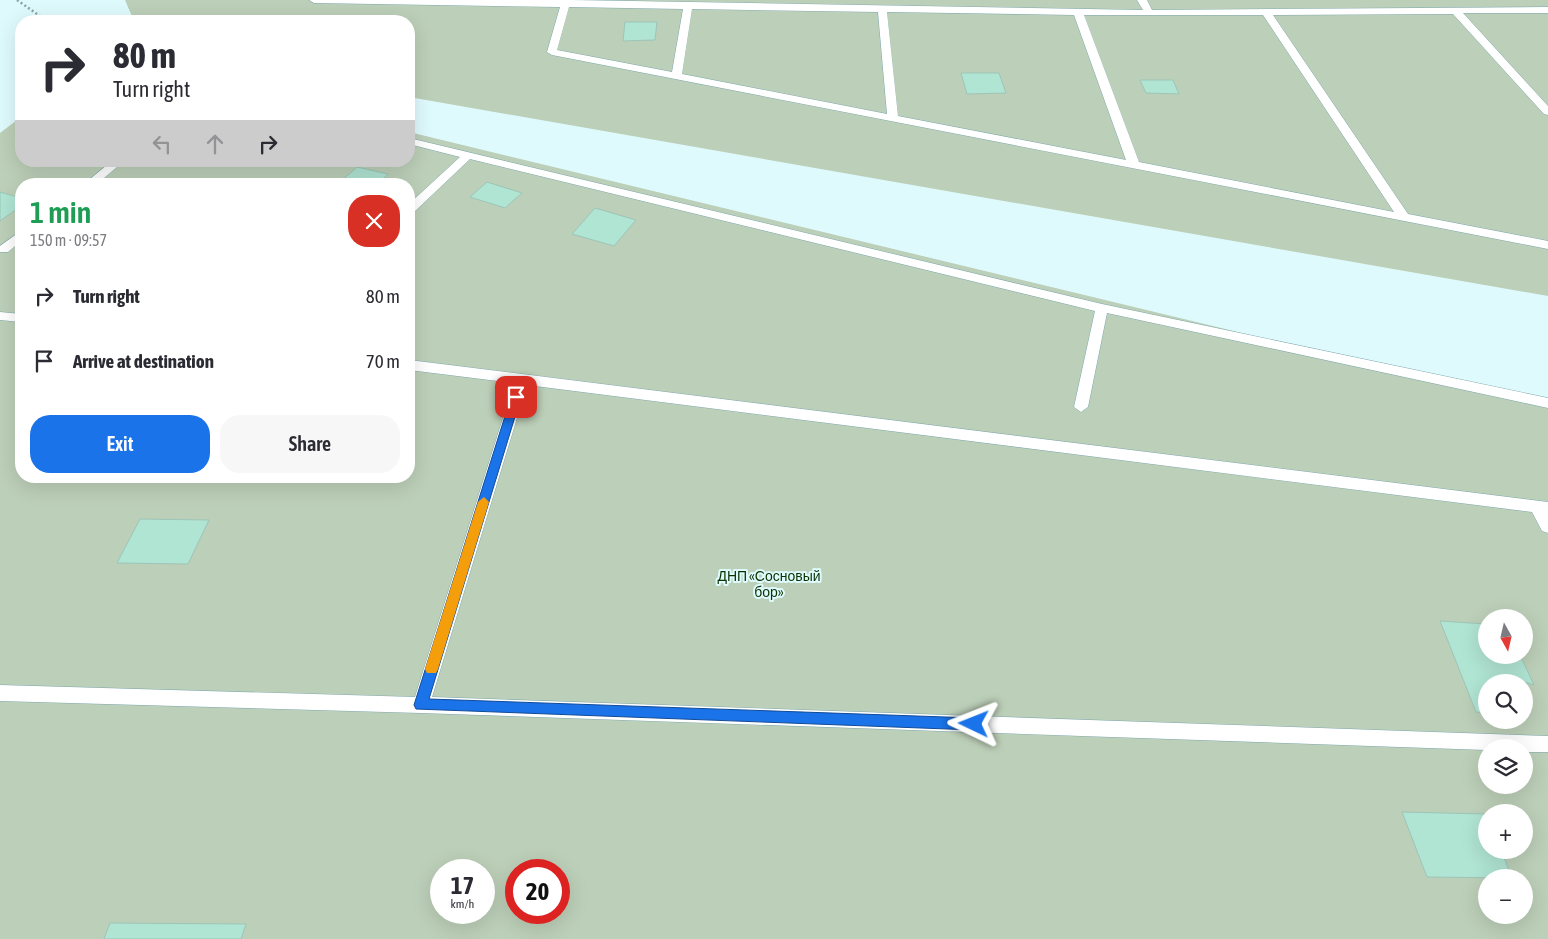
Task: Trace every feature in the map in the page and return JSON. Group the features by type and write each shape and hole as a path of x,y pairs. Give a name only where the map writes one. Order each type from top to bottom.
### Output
{"lane":[{"path":"314,0 566,1 688,5 709,3 882,8 926,5 1078,12 1149,13 1548,10"},
{"path":"1142,0 1149,13"},
{"path":"1369,0 1378,11"},
{"path":"566,1 552,52 1548,245"},
{"path":"676,76 688,5"},
{"path":"882,8 893,118"},
{"path":"1456,11 1548,112"},
{"path":"1078,12 1134,164"},
{"path":"1266,12 1404,217"},
{"path":"415,142 1102,308 1548,403"},
{"path":"415,204 469,154"},
{"path":"98,178 111,167"},
{"path":"4,249 15,241"},
{"path":"1082,407 1102,308"},
{"path":"0,316 15,317"},
{"path":"415,366 1542,508 1548,527"},
{"path":"421,705 522,379"},
{"path":"0,693 421,705 1548,744"}],"path":[{"path":"17,0 38,15"}],"green space":[{"path":"125,0 1548,0 1548,296 415,98 415,15 131,15"},
{"name":"ДНП «Сосновый бор»","path":"15,122 15,167 415,167 415,133 1548,407 1548,939 0,939 0,133"}],"building":[{"path":"625,22 657,22 655,40 623,41"},
{"path":"961,73 999,73 1006,93 967,94"},
{"path":"1140,80 1173,80 1179,94 1146,93"},
{"path":"357,167 388,174 384,178 345,178"},
{"path":"487,182 522,193 505,208 470,197"},
{"path":"0,192 15,196 15,210 0,221"},
{"path":"595,208 636,220 614,246 572,234"},
{"path":"140,519 209,520 188,564 117,563"},
{"path":"1440,621 1478,623 1478,664 1524,664 1529,674 1478,674 1478,712 1476,712"},
{"path":"1402,812 1478,814 1478,859 1505,859 1508,869 1478,869 1478,878 1427,877"},
{"path":"110,923 246,924 241,939 104,939"}],"slow traffic":[{"path":"432,669 484,502"}],"route":[{"path":"516,397 421,705 974,724"}]}
